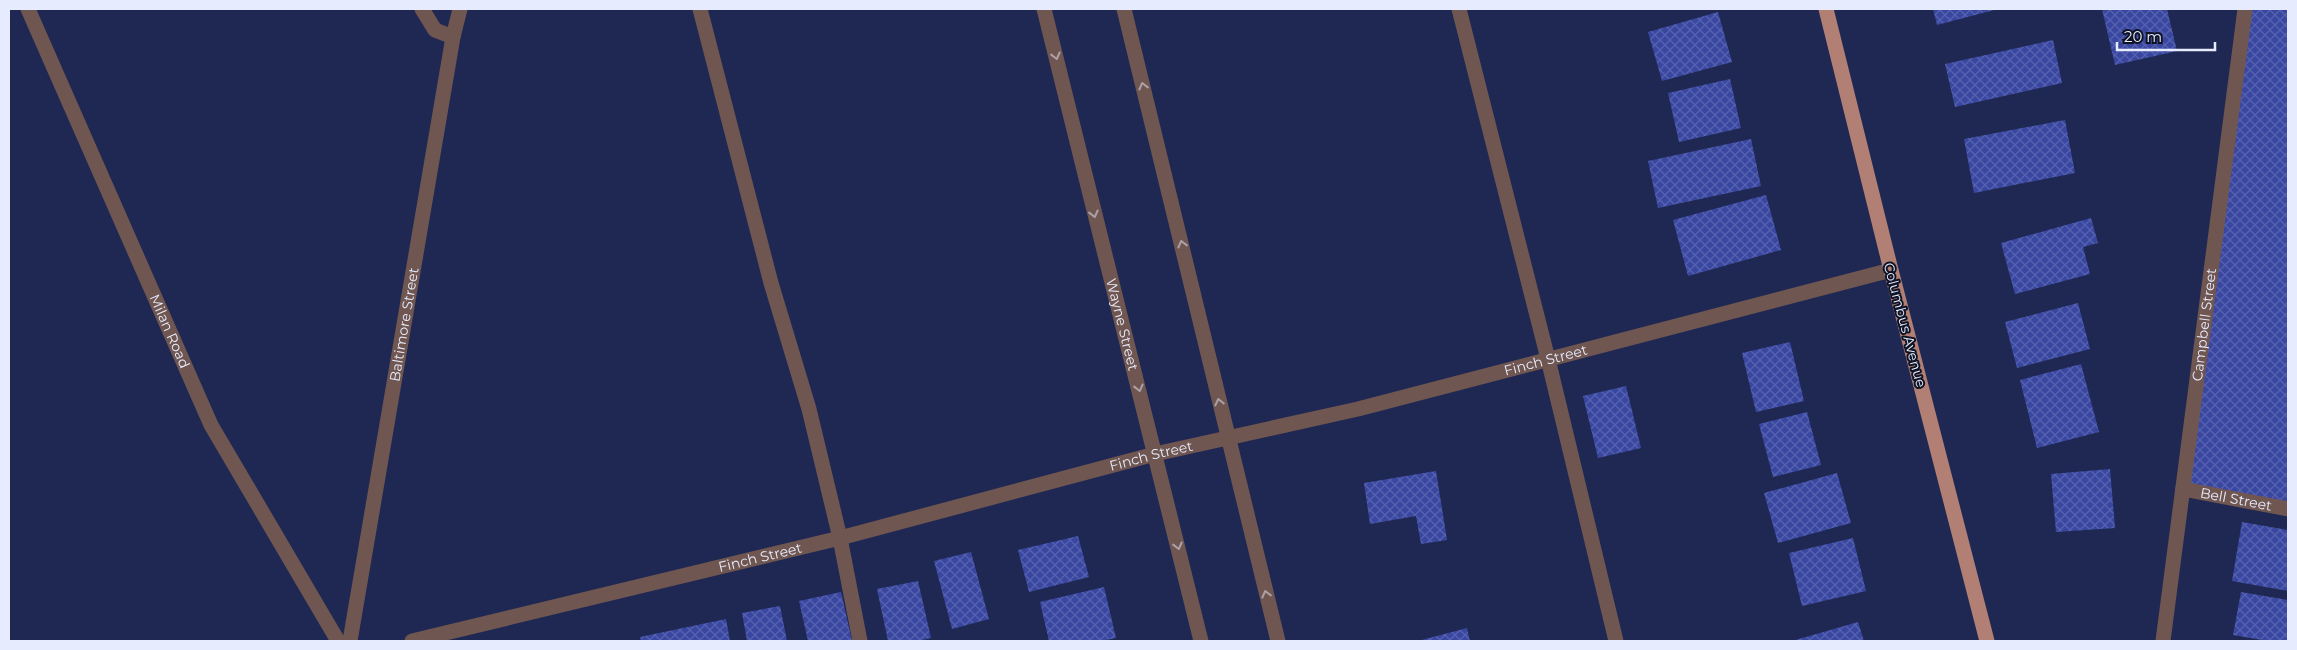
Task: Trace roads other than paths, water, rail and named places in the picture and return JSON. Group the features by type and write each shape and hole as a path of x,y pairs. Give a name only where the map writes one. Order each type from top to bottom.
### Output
{"main road":[{"name":"Columbus Avenue","path":"1826,9 1890,270 1988,641"}],"street":[{"name":"Milan Road","path":"28,9 211,425 338,641"},
{"path":"422,9 435,30 453,37"},
{"name":"Baltimore Street","path":"350,641 453,37 460,9"},
{"path":"700,9 771,283 809,409 840,538 860,641"},
{"name":"Wayne Street","path":"1044,9 1201,641"},
{"path":"1124,9 1185,253 1227,437 1278,641"},
{"path":"1459,9 1548,359 1616,641"},
{"name":"Campbell Street","path":"2163,641 2245,9"},
{"name":"Finch Street","path":"412,641 840,538 1155,454 1358,409 1890,270"},
{"name":"Bell Street","path":"2183,490 2288,510"}]}
